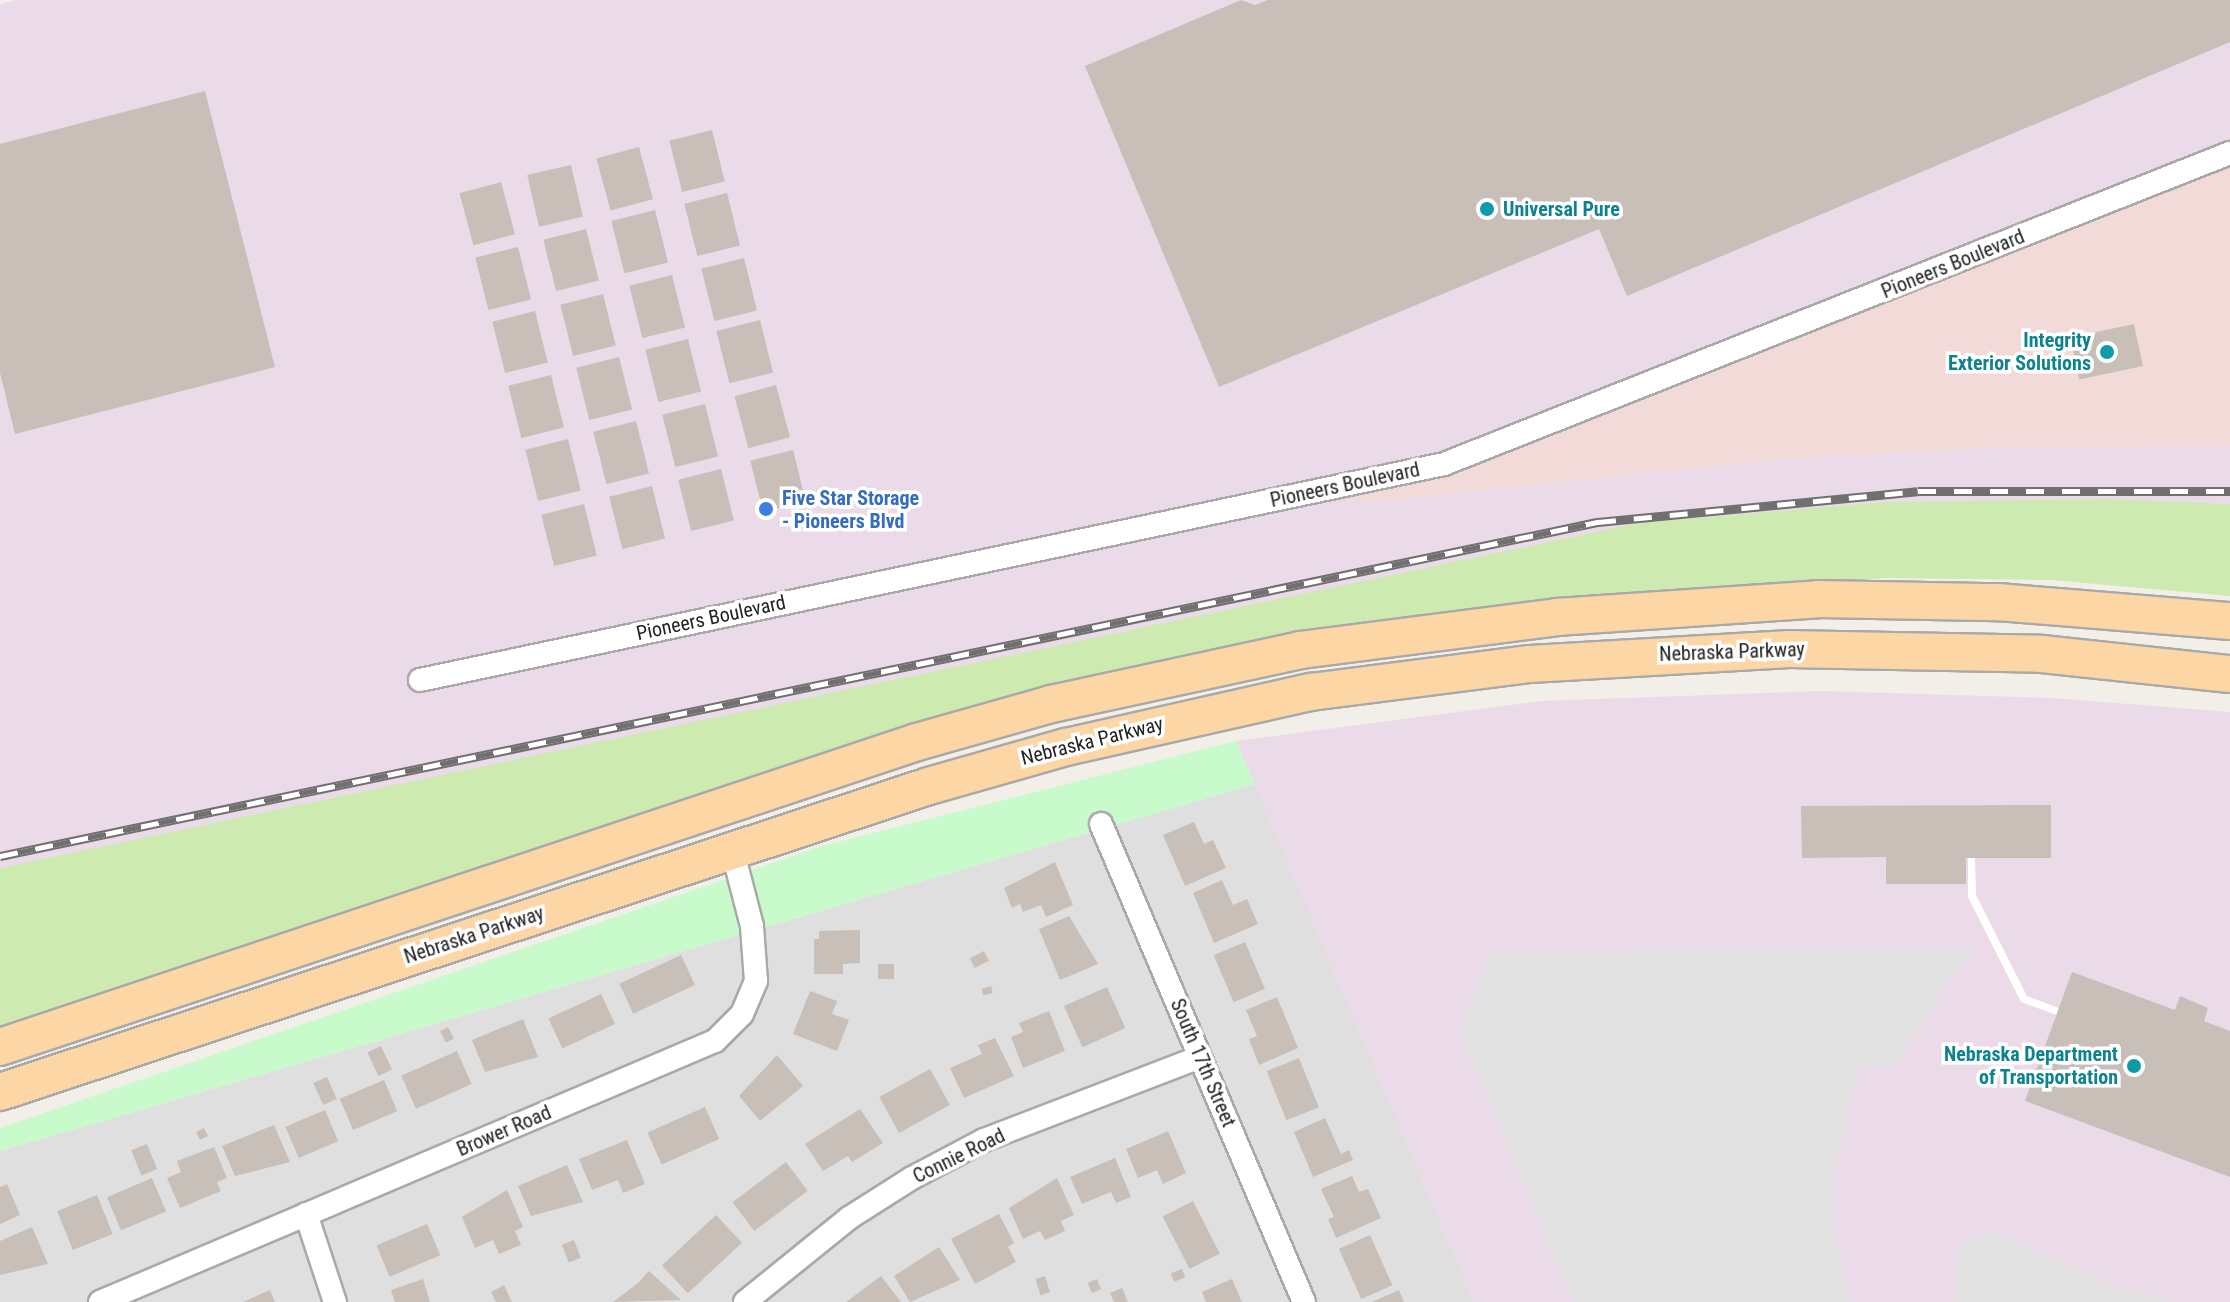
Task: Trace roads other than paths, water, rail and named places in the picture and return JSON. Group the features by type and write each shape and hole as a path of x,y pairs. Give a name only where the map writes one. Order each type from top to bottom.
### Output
{"main road":[{"path":"0,1047 917,742 1066,701 1300,650 1573,615 1818,599 1998,602 2230,621"},
{"name":"Nebraska Parkway","path":"0,1092 732,849 970,774 1169,722 1311,692 1530,664 1761,650 1929,649 2224,674"}],"street":[{"name":"Pioneers Boulevard","path":"420,680 1444,464 2230,153"},
{"name":"South 17th Street","path":"1101,824 1304,1302"},
{"name":"Brower Road","path":"100,1302 697,1050 729,1029 751,997 757,962 732,849"},
{"name":"Connie Road","path":"745,1302 849,1218 912,1178 984,1140 1200,1057"},
{"path":"306,1214 335,1302"}],"railway":[{"path":"0,856 1598,522 1918,491 2230,491"}],"place":[{"name":"Universal Pure","path":"1487,209"},
{"name":"Integrity Exterior Solutions","path":"2107,352"},
{"name":"Five Star Storage - Pioneers Blvd","path":"766,509"},
{"name":"Nebraska Department of Transportation","path":"2134,1066"}]}
